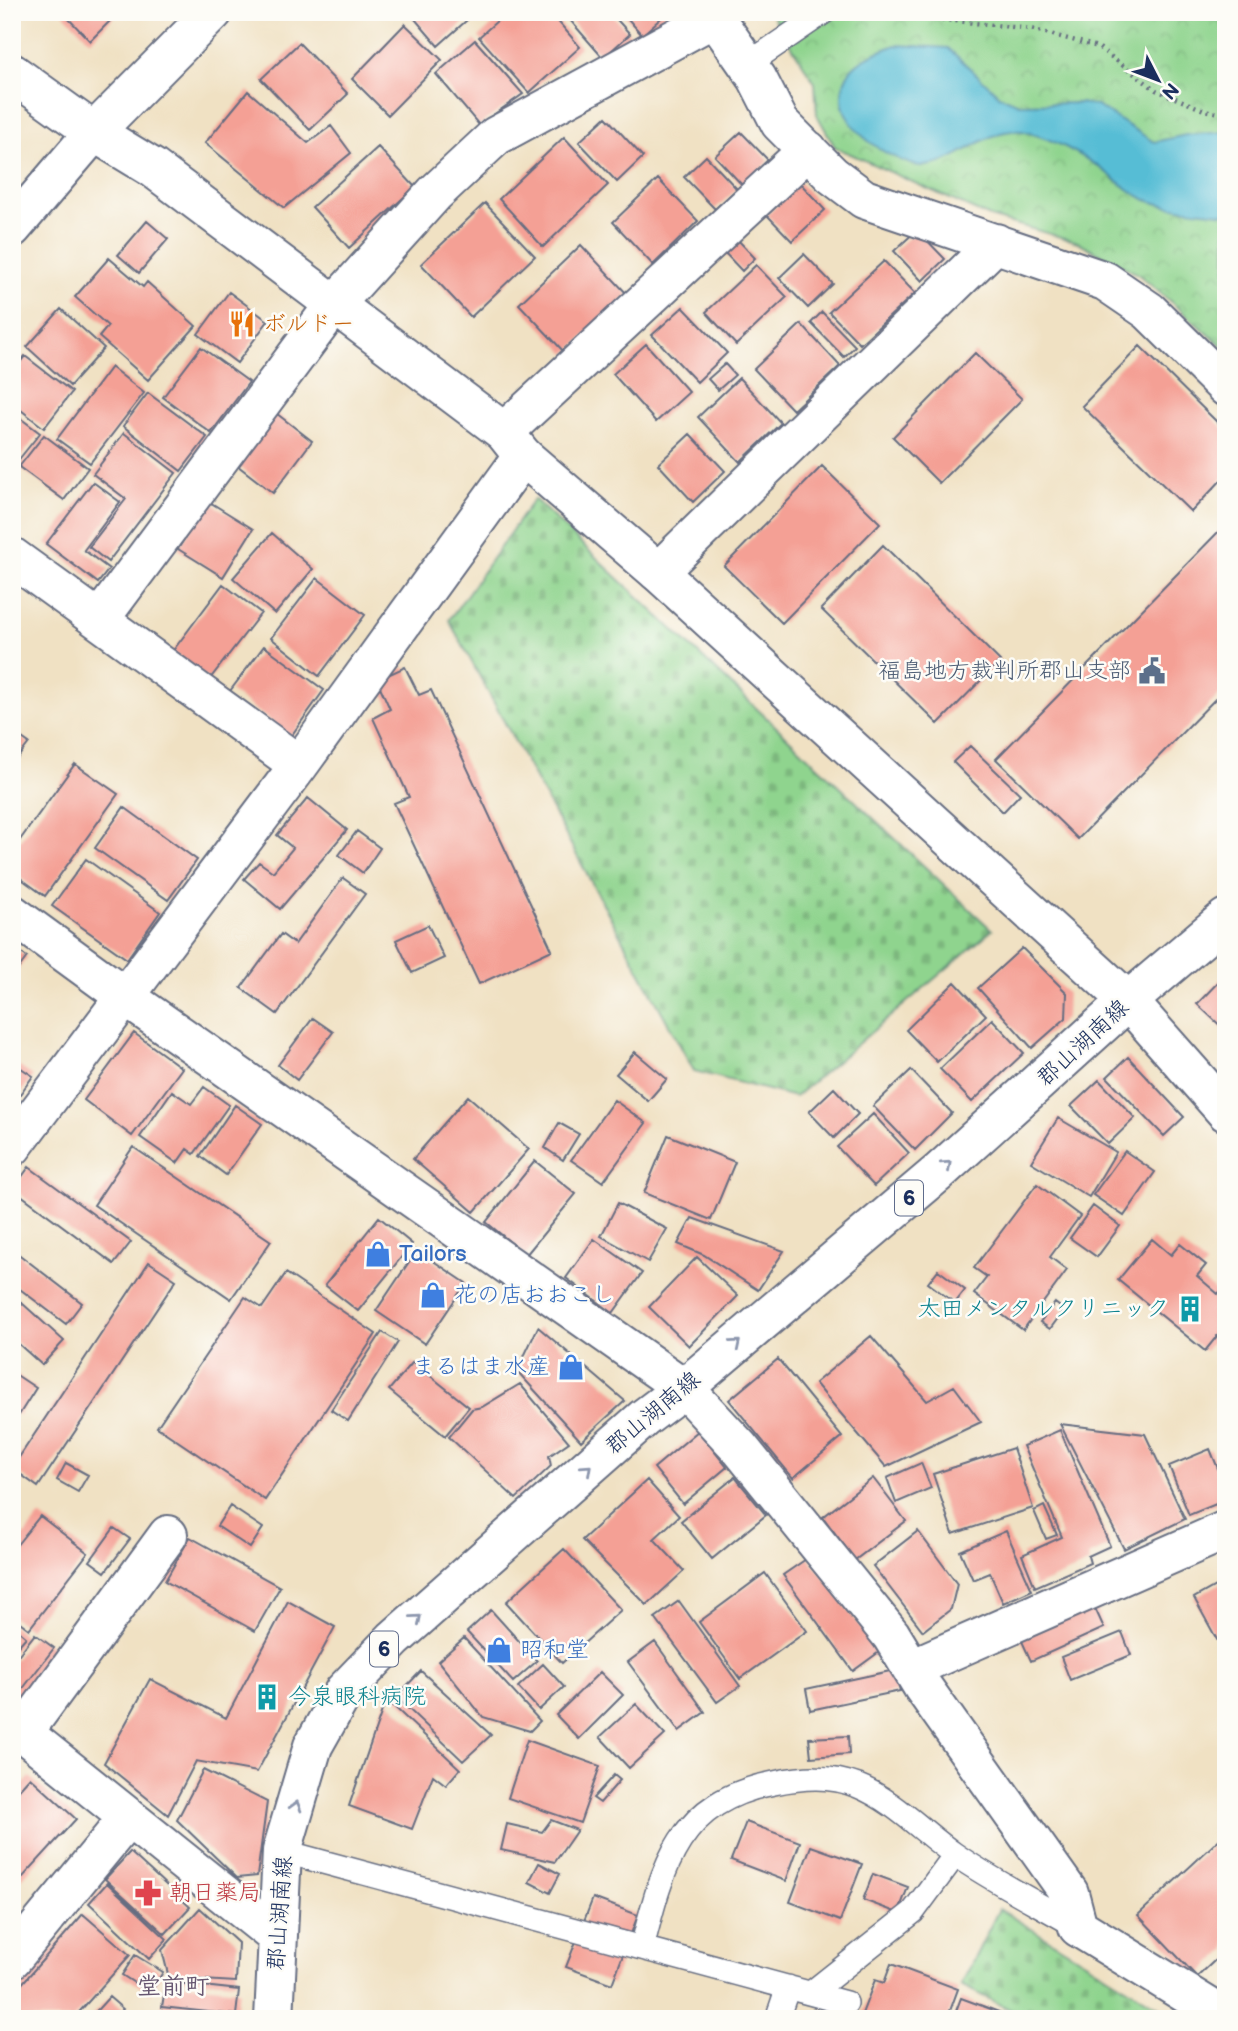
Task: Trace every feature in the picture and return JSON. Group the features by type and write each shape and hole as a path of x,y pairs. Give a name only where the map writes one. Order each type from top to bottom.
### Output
{"street":[{"path":"12,228 94,132 213,12"},
{"path":"100,619 334,305 435,192 496,136 716,14 748,64 780,123 832,175 864,199 1105,281 1149,311 1226,387"},
{"path":"12,73 94,132 153,168 513,444 658,572 1128,1001 1226,1112"},
{"path":"16,1135 127,998 299,765 513,444 807,150"},
{"path":"658,572 996,243"},
{"path":"12,557 299,765"},
{"path":"12,914 127,998 684,1388 739,1447 891,1635 1069,1893 1078,1927 1226,2018"},
{"name":"郡山湖南線","path":"274,2019 282,1851 313,1746 344,1691 394,1639 644,1418 684,1388 939,1172 1128,1001 1226,918"},
{"path":"912,1668 1226,1531"},
{"path":"168,1535 18,1728 276,1936"},
{"path":"12,1959 128,1818"}],"lane":[{"path":"748,64 824,12"},
{"path":"642,1948 657,1888 681,1837 711,1806 749,1788 825,1776 860,1787 955,1855 1078,1927"},
{"path":"282,1851 846,2003"},
{"path":"811,1993 913,1912 955,1855"},
{"path":"777,2019 788,1987"}],"path":[{"path":"872,12 1031,29 1098,47 1156,90 1204,110 1226,114"}],"green space":[{"path":"770,12 1226,12 1226,349 1138,274 1078,242 990,217 835,147 817,115 815,83"},
{"path":"534,499 992,930 795,1097 694,1071 449,620"},
{"path":"999,1909 1178,2019 1029,2019 961,1985"}],"water":[{"path":"896,45 948,48 1000,96 1019,104 1080,103 1097,106 1154,142 1186,135 1226,132 1226,214 1147,200 1078,154 1048,139 1026,132 1011,131 996,135 940,163 925,166 898,159 858,132 843,106 842,92 847,76 856,65 868,56"}],"building":[{"path":"62,12 119,12 90,41"},
{"path":"409,12 476,12 438,46"},
{"path":"507,12 550,12 580,47 529,93 479,37"},
{"path":"563,12 610,12 630,34 603,58"},
{"path":"622,12 668,12 642,35"},
{"path":"405,24 442,60 388,115 352,79"},
{"path":"475,40 523,94 479,125 436,74"},
{"path":"299,43 348,94 310,130 261,79"},
{"path":"248,91 308,143 331,126 351,153 284,208 205,143"},
{"path":"606,117 643,157 617,182 579,142"},
{"path":"741,132 769,161 743,186 715,156"},
{"path":"564,137 608,185 543,247 499,199"},
{"path":"378,147 415,187 349,248 312,207"},
{"path":"706,156 737,189 715,209 684,177"},
{"path":"658,179 698,221 653,265 613,222"},
{"path":"800,183 825,210 792,241 767,215"},
{"path":"485,203 535,256 471,317 421,264"},
{"path":"147,221 168,239 139,273 118,255"},
{"path":"917,230 945,259 922,281 894,251"},
{"path":"737,239 755,258 742,271 724,252"},
{"path":"581,245 628,295 566,354 519,304"},
{"path":"804,254 833,284 808,308 779,278"},
{"path":"109,258 143,287 147,282 196,326 148,380 99,337 108,326 75,297"},
{"path":"884,261 915,293 860,344 829,312"},
{"path":"756,265 787,297 736,345 706,312"},
{"path":"229,292 268,321 237,363 198,334"},
{"path":"683,307 727,353 697,382 652,335"},
{"path":"61,309 104,348 70,386 27,347"},
{"path":"822,312 855,346 844,357 811,323"},
{"path":"801,324 840,366 793,410 754,369"},
{"path":"646,344 689,392 656,422 613,374"},
{"path":"1140,346 1226,431 1226,475 1191,512 1082,406"},
{"path":"201,347 249,382 211,433 163,397"},
{"path":"975,353 1022,399 939,483 893,437"},
{"path":"25,356 72,392 44,428 12,403 12,372"},
{"path":"725,364 735,375 718,390 708,379"},
{"path":"111,367 144,393 90,463 57,439"},
{"path":"739,378 781,423 740,462 698,417"},
{"path":"148,393 207,437 181,471 123,426"},
{"path":"272,410 312,441 273,493 233,462"},
{"path":"12,412 40,433 12,468"},
{"path":"124,433 176,473 108,562 89,547 126,499 93,474"},
{"path":"690,434 725,471 693,502 658,464"},
{"path":"44,435 88,468 64,500 19,467"},
{"path":"822,466 880,523 782,623 724,566"},
{"path":"93,482 120,502 84,550 109,569 98,583 46,544"},
{"path":"208,501 253,529 223,577 178,549"},
{"path":"1226,524 1226,688 1078,839 996,759"},
{"path":"272,533 313,569 275,614 233,578"},
{"path":"883,545 1000,661 938,724 821,609"},
{"path":"317,578 365,615 319,676 271,638"},
{"path":"223,584 261,613 209,680 172,652"},
{"path":"264,646 324,690 291,736 230,691"},
{"path":"405,667 419,695 431,690 552,950 479,984 394,803 409,797 373,718 390,709 377,680"},
{"path":"12,731 29,743 12,765"},
{"path":"970,746 1020,794 1003,812 953,762"},
{"path":"75,764 118,794 45,896 12,872 12,851"},
{"path":"308,798 347,830 280,909 244,879 259,862 273,872 293,848 277,835"},
{"path":"124,807 197,860 168,900 95,848"},
{"path":"357,831 380,848 363,873 339,855"},
{"path":"86,859 160,912 127,959 52,906"},
{"path":"343,878 365,894 277,1014 241,988 281,934 295,944"},
{"path":"428,925 444,958 412,973 396,940"},
{"path":"12,947 27,957 12,977"},
{"path":"1022,948 1067,993 1066,1018 1032,1048 978,988"},
{"path":"1226,974 1226,1031 1197,1004"},
{"path":"955,982 986,1015 937,1062 906,1030"},
{"path":"313,1018 333,1032 297,1080 278,1065"},
{"path":"992,1019 1024,1053 972,1102 940,1069"},
{"path":"134,1033 182,1068 132,1136 84,1100"},
{"path":"635,1052 667,1079 648,1101 616,1074"},
{"path":"1128,1057 1184,1117 1164,1136 1107,1077"},
{"path":"12,1062 33,1076 18,1097 12,1093"},
{"path":"911,1070 952,1113 915,1150 873,1106"},
{"path":"1099,1080 1135,1118 1108,1144 1071,1106"},
{"path":"204,1087 229,1105 194,1154 187,1149 177,1163 140,1137 172,1091 191,1104"},
{"path":"834,1088 858,1114 834,1138 809,1112"},
{"path":"468,1096 529,1149 474,1212 413,1159"},
{"path":"614,1100 646,1123 603,1182 571,1160"},
{"path":"235,1105 262,1124 226,1175 200,1156"},
{"path":"873,1114 909,1153 874,1186 837,1147"},
{"path":"1058,1118 1116,1152 1089,1197 1031,1162"},
{"path":"559,1123 579,1134 563,1160 545,1148"},
{"path":"668,1135 735,1162 711,1220 644,1193"},
{"path":"133,1147 271,1241 231,1299 94,1205"},
{"path":"1125,1151 1155,1172 1124,1216 1093,1195"},
{"path":"535,1161 576,1194 526,1255 486,1222"},
{"path":"29,1167 131,1242 114,1264 13,1189"},
{"path":"1037,1184 1080,1216 1050,1257 1067,1270 1023,1330 974,1294 987,1277 974,1268"},
{"path":"618,1203 667,1229 648,1262 601,1236"},
{"path":"1093,1206 1120,1226 1097,1257 1070,1238"},
{"path":"379,1217 412,1244 358,1311 325,1285"},
{"path":"692,1218 784,1251 758,1290 704,1255 678,1244"},
{"path":"594,1239 642,1273 613,1313 566,1278"},
{"name":"太田メンタルクリニック","path":"1152,1239 1171,1255 1180,1244 1206,1265 1197,1276 1218,1294 1226,1284 1226,1325 1205,1351 1118,1280"},
{"path":"12,1249 82,1303 66,1324 12,1283"},
{"path":"417,1250 466,1283 425,1344 376,1311"},
{"path":"697,1257 738,1296 689,1346 649,1307"},
{"path":"149,1262 176,1280 38,1487 12,1468"},
{"path":"938,1270 965,1290 955,1303 928,1283"},
{"path":"286,1273 376,1334 265,1500 157,1427 245,1297 262,1308"},
{"path":"12,1294 64,1341 42,1365 12,1338"},
{"path":"1055,1303 1064,1310 1050,1329 1040,1322"},
{"path":"538,1327 625,1401 581,1441 517,1371"},
{"path":"382,1332 398,1342 348,1421 331,1410"},
{"path":"871,1336 927,1401 954,1386 981,1422 886,1467 815,1383"},
{"path":"778,1359 842,1437 793,1478 729,1400"},
{"path":"413,1362 469,1407 445,1436 389,1390"},
{"path":"12,1372 36,1388 19,1415 12,1411"},
{"path":"520,1384 569,1442 549,1456 551,1466 516,1499 449,1437 472,1409 482,1407"},
{"path":"1060,1424 1145,1434 1185,1519 1124,1549"},
{"path":"1060,1430 1110,1546 1088,1556 1090,1563 1035,1587 1022,1555 1062,1537 1023,1446"},
{"path":"698,1431 727,1467 683,1504 654,1468"},
{"path":"1013,1448 1033,1508 953,1534 933,1474"},
{"path":"1210,1449 1226,1488 1226,1500 1189,1515 1169,1466"},
{"path":"66,1463 88,1475 78,1492 57,1480"},
{"path":"921,1463 931,1488 896,1503 887,1478"},
{"path":"735,1477 766,1515 712,1559 681,1521"},
{"path":"873,1478 906,1521 855,1560 823,1517"},
{"path":"647,1480 679,1516 654,1539 684,1571 647,1605 582,1540"},
{"path":"230,1506 263,1528 250,1548 217,1526"},
{"path":"1044,1506 1057,1535 1046,1539 1034,1511"},
{"path":"40,1516 88,1553 29,1629 12,1616 12,1551"},
{"path":"114,1528 130,1539 105,1572 90,1561"},
{"path":"918,1531 957,1584 951,1609 923,1631 873,1566"},
{"path":"1006,1531 1032,1590 1003,1603 990,1573 973,1580 960,1551"},
{"path":"190,1537 280,1587 255,1631 165,1581"},
{"path":"564,1549 621,1610 562,1663 506,1602"},
{"path":"809,1557 879,1652 853,1671 783,1575"},
{"path":"765,1573 807,1631 740,1679 699,1622"},
{"path":"1226,1580 1226,1656 1194,1598"},
{"name":"今泉眼科病院","path":"288,1601 335,1627 257,1772 196,1761 168,1815 104,1763 150,1679 226,1718"},
{"path":"679,1601 740,1686 717,1702 655,1618"},
{"path":"1094,1606 1104,1628 1031,1661 1021,1639"},
{"path":"491,1610 537,1661 513,1682 467,1632"},
{"path":"12,1625 26,1637 12,1653"},
{"path":"1122,1632 1131,1655 1070,1680 1061,1657"},
{"path":"35,1634 54,1648 18,1695 12,1691 12,1663"},
{"path":"464,1638 540,1721 530,1731 483,1717 438,1661"},
{"path":"655,1642 705,1712 679,1731 628,1662"},
{"path":"543,1664 564,1687 539,1710 518,1687"},
{"path":"895,1670 900,1691 810,1710 806,1689"},
{"path":"421,1671 491,1735 463,1761 396,1697"},
{"path":"600,1672 623,1695 579,1739 556,1715"},
{"path":"386,1699 460,1769 446,1785 433,1775 412,1829 349,1806"},
{"path":"636,1704 665,1735 629,1768 600,1737"},
{"path":"848,1736 849,1754 811,1757 809,1738"},
{"path":"527,1740 600,1766 580,1823 508,1798"},
{"path":"203,1770 267,1802 257,1876 237,1878 177,1820"},
{"path":"614,1775 620,1780 600,1803 593,1798"},
{"path":"30,1777 76,1819 12,1889 12,1797"},
{"path":"551,1820 577,1830 555,1862 501,1850 507,1824 542,1832"},
{"path":"746,1822 800,1842 786,1881 731,1860"},
{"path":"1226,1833 1226,1950 1197,1977 1138,1915"},
{"path":"811,1846 862,1864 840,1921 790,1902"},
{"name":"朝日薬局","path":"130,1852 190,1907 165,1934 105,1879"},
{"path":"539,1863 560,1874 550,1893 529,1882"},
{"path":"873,1874 908,1887 898,1913 863,1900"},
{"path":"107,1883 167,1939 149,1959 89,1903"},
{"path":"593,1898 638,1915 612,1984 566,1967"},
{"path":"200,1908 238,1943 236,1982 169,1978 162,1950"},
{"path":"83,1914 130,1955 73,2019 12,2019 12,1995"},
{"path":"135,1955 163,1972 150,1993 122,1975"},
{"path":"891,1964 958,1989 947,2019 860,2019 875,1980 884,1983"},
{"path":"166,1982 239,1990 236,2015 162,2007"},
{"path":"109,1997 123,2009 114,2019 89,2019"},
{"path":"961,1998 1015,2018 1015,2019 953,2019"},
{"path":"172,2015 199,2017 199,2019 172,2019"}],"place":[{"name":"ボルドー","path":"242,324"},
{"name":"福島地方裁判所郡山支部","path":"1152,671"},
{"name":"Tailors","path":"378,1254"},
{"name":"花の店おおこし","path":"433,1295"},
{"name":"太田メンタルクリニック","path":"1190,1309"},
{"name":"まるはま水産","path":"571,1367"},
{"name":"昭和堂","path":"499,1650"},
{"name":"今泉眼科病院","path":"267,1697"},
{"name":"朝日薬局","path":"148,1893"}],"district":[{"name":"堂前町","path":"173,1986"}]}
